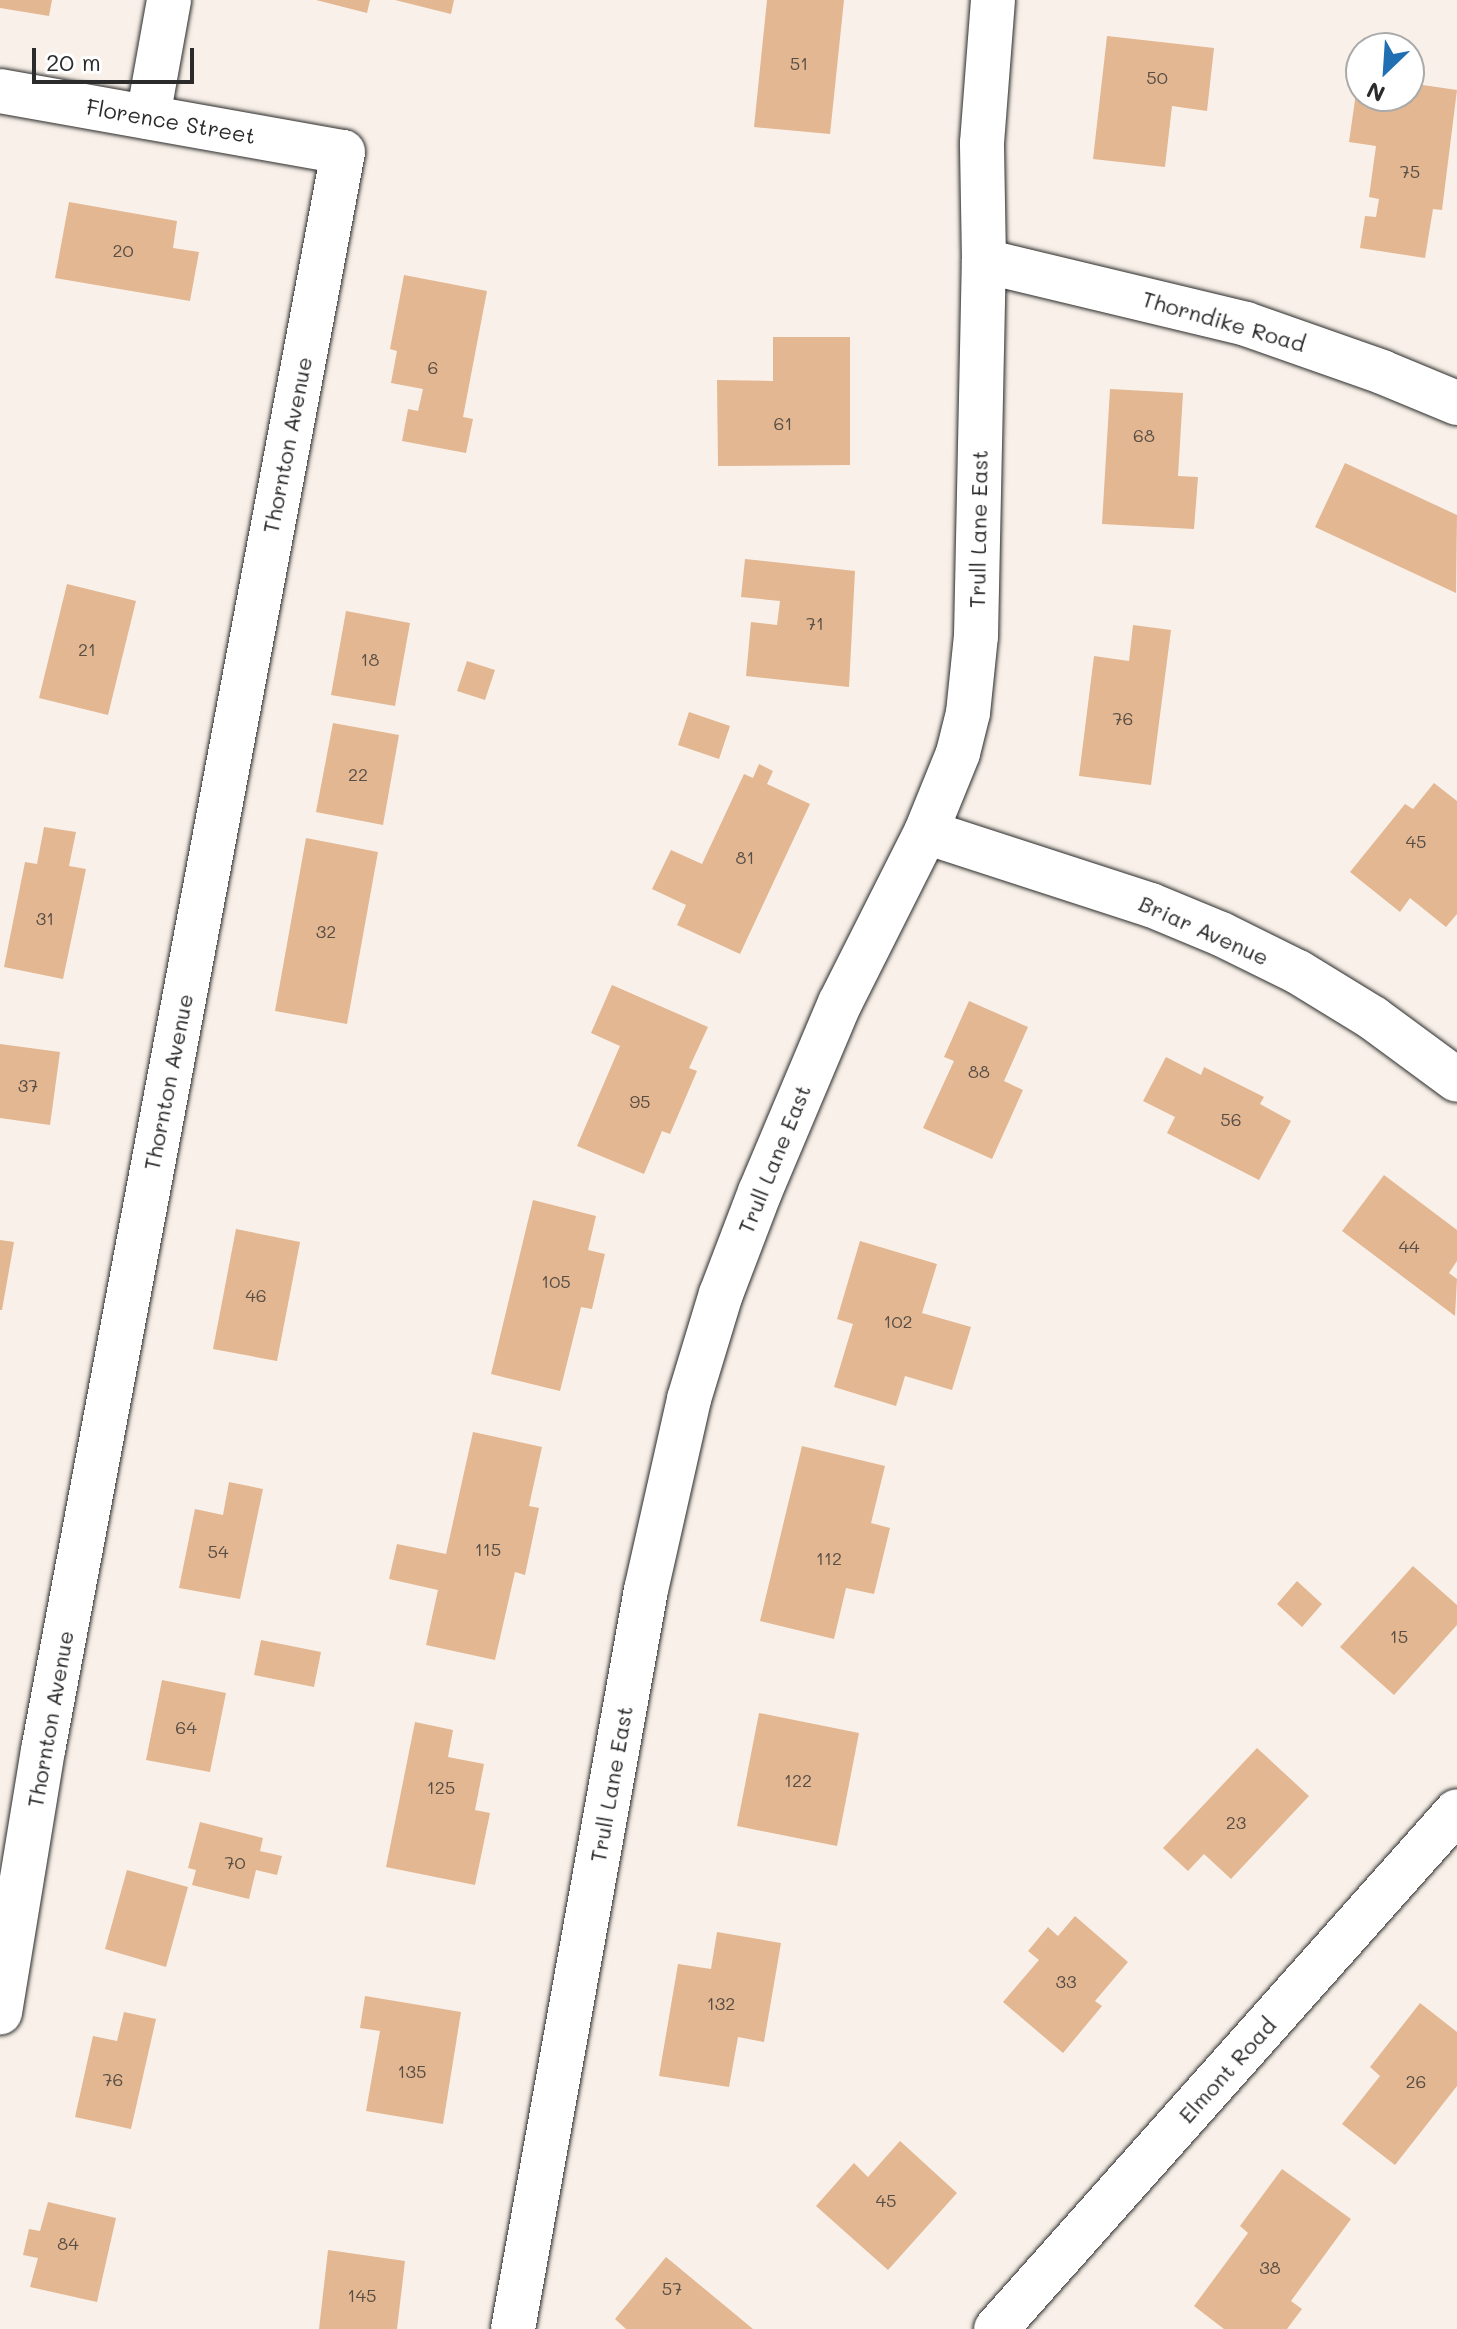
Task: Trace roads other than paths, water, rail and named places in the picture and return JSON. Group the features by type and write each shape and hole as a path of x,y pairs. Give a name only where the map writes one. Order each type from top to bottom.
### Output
{"street":[{"path":"148,117 169,0"},
{"name":"Trull Lane East","path":"513,2329 646,1590 689,1399 721,1294 799,1097 840,1003 926,832 958,753 974,674 984,261 982,143 993,0"},
{"name":"Florence Street","path":"0,91 343,152"},
{"name":"Thornton Avenue","path":"0,2013 43,1750 343,152"},
{"name":"Thorndike Road","path":"984,261 1246,324 1368,366 1457,403"},
{"name":"Briar Avenue","path":"926,832 1151,905 1221,934 1298,972 1373,1018 1457,1080"},
{"name":"Elmont Road","path":"996,2329 1457,1811"}]}
